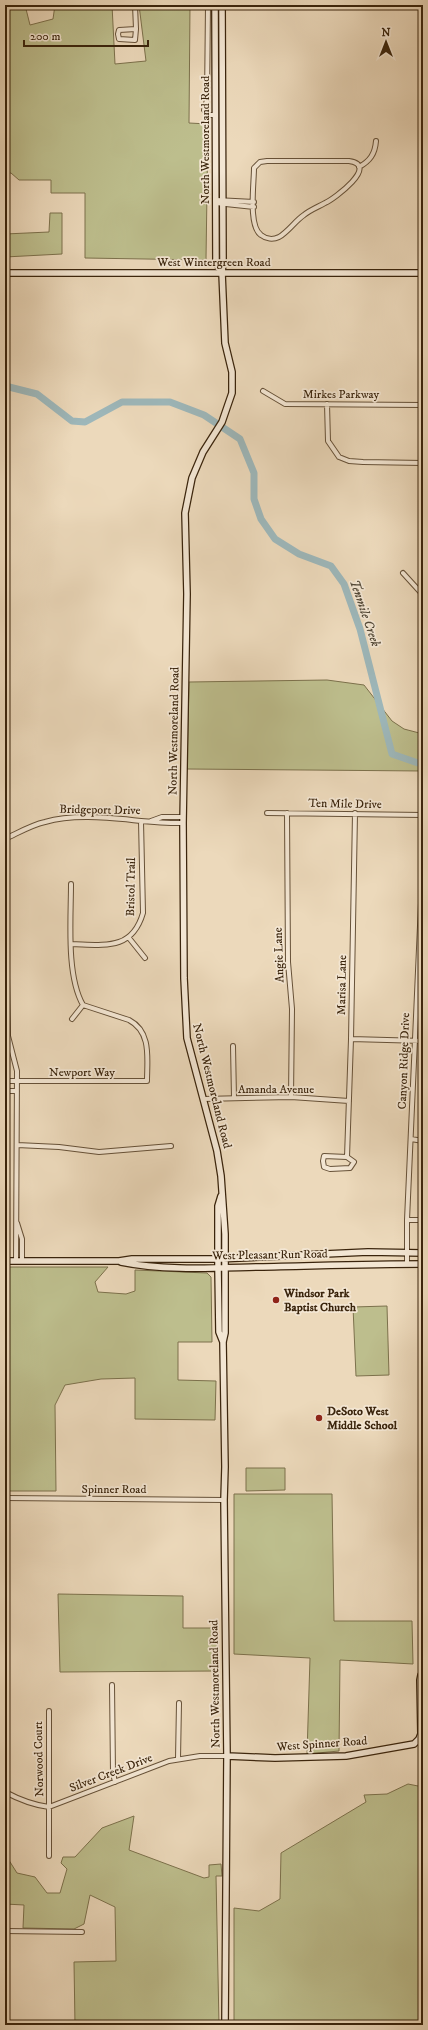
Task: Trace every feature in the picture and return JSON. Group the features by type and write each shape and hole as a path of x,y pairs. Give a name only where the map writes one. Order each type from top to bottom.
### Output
{"main road":[{"name":"North Westmoreland Road","path":"215,5 216,262 222,273"},
{"name":"North Westmoreland Road","path":"222,5 222,273 225,343 232,372 232,388 228,406 222,422 197,464 192,478 185,513 187,602 183,820 185,1023 203,1099 218,1151 224,1206 226,1258 225,1333 223,1342 227,1756 225,2025"},
{"name":"West Wintergreen Road","path":"5,273 423,273"},
{"name":"North Westmoreland Road","path":"222,1196 218,1206 218,1268 219,1332 223,1342"},
{"name":"West Pleasant Run Road","path":"5,1261 118,1261 132,1259 218,1259 423,1253"},
{"path":"294,1256 294,1266"},
{"name":"West Pleasant Run Road","path":"118,1261 141,1266 218,1268 423,1264"},
{"name":"West Spinner Road","path":"227,1756 275,1758 346,1756 414,1744 420,1739 421,1734 420,1680 423,1673"}],"street":[{"path":"135,5 136,29 135,40 118,39 120,30 136,29"},
{"path":"208,5 207,100 204,110 208,115 216,115"},
{"path":"215,132 223,133"},
{"path":"359,167 368,162 372,156 376,142"},
{"path":"349,161 353,162 359,167 360,171 358,177 340,193 305,214 278,238 266,238 256,230 254,225 254,204 254,168 260,162 349,161"},
{"path":"216,201 223,203 254,204"},
{"name":"Mirkes Parkway","path":"263,390 285,404 423,404"},
{"path":"327,404 328,441 339,457 349,461 363,462 423,463"},
{"path":"403,573 423,595"},
{"name":"Ten Mile Drive","path":"267,813 423,815"},
{"name":"Angie Lane","path":"287,813 288,962 292,1010 291,1097"},
{"name":"Marisa Lane","path":"347,1157 351,1039 355,814"},
{"name":"Bridgeport Drive","path":"5,839 44,822 61,818 108,818 150,821 162,824 183,820"},
{"name":"Bristol Trail","path":"129,938 139,926 143,912 141,821"},
{"name":"Canyon Ridge Drive","path":"407,1264 407,1220 423,858"},
{"path":"5,860 8,1036 17,1071 16,1218 22,1239 19,1261"},
{"path":"71,884 73,978 76,994 83,1005 72,1018"},
{"path":"72,944 106,945 120,942 129,938 145,958"},
{"name":"Newport Way","path":"5,1081 147,1081 146,1041 144,1034 135,1023 83,1005"},
{"path":"351,1039 423,1041"},
{"path":"233,1046 234,1098"},
{"path":"5,1091 17,1091"},
{"name":"Amanda Avenue","path":"203,1099 291,1097 349,1101"},
{"path":"411,1139 423,1141"},
{"path":"17,1145 59,1147 99,1152 171,1146"},
{"name":"Marisa Lane","path":"324,1156 347,1157 354,1162 350,1168 330,1169 324,1167 322,1161 324,1156"},
{"path":"407,1220 423,1220"},
{"name":"Spinner Road","path":"5,1498 224,1500"},
{"path":"112,1685 113,1773 115,1782"},
{"path":"178,1759 179,1702"},
{"name":"Norwood Court","path":"49,1711 50,1856"},
{"name":"Silver Creek Drive","path":"50,1807 178,1759 227,1756"},
{"path":"5,1792 37,1806 50,1807"},
{"path":"5,1931 82,1932"}],"green space":[{"path":"5,5 25,5 30,25 53,19 55,5 112,5 115,64 146,61 139,5 190,5 189,123 208,124 206,260 85,258 85,193 51,193 51,180 19,180 11,173 5,173"},
{"path":"50,213 62,213 62,254 5,257 5,234 49,232"},
{"path":"327,680 364,685 392,721 404,729 423,734 423,771 187,769 189,682"},
{"path":"9,1267 108,1267 95,1282 98,1292 126,1294 135,1291 135,1270 207,1273 211,1277 212,1342 178,1342 178,1380 216,1381 215,1420 135,1419 135,1378 101,1379 65,1385 55,1405 56,1491 9,1491"},
{"path":"387,1306 389,1375 356,1376 353,1307"},
{"path":"246,1468 285,1468 285,1490 246,1491"},
{"path":"234,1494 332,1494 334,1621 412,1621 413,1664 340,1660 339,1751 307,1754 310,1658 234,1654"},
{"path":"58,1594 183,1596 183,1628 217,1628 216,1671 60,1672"},
{"path":"408,1784 423,1787 423,2025 234,2025 234,1908 259,1911 280,1899 281,1853 366,1802 364,1795 387,1794"},
{"path":"134,1816 129,1850 204,1878 209,1877 209,1865 221,1864 222,1876 216,1876 219,2025 75,2025 74,1962 116,1961 115,1907 90,1895 84,1924 74,1929 23,1928 24,1905 5,1904 5,1854 17,1873 35,1877 47,1893 60,1893 67,1869 61,1863 63,1857 75,1857 102,1828"}],"waterway":[{"name":"Tenmile Creek","path":"5,386 37,394 72,421 85,422 122,402 170,402 204,415 240,439 254,473 254,499 261,519 275,539 299,554 331,566 344,584 360,629 392,754 418,763 423,762"}],"place":[{"name":"Windsor Park Baptist Church","path":"276,1300"},
{"name":"DeSoto West Middle School","path":"319,1418"}]}
